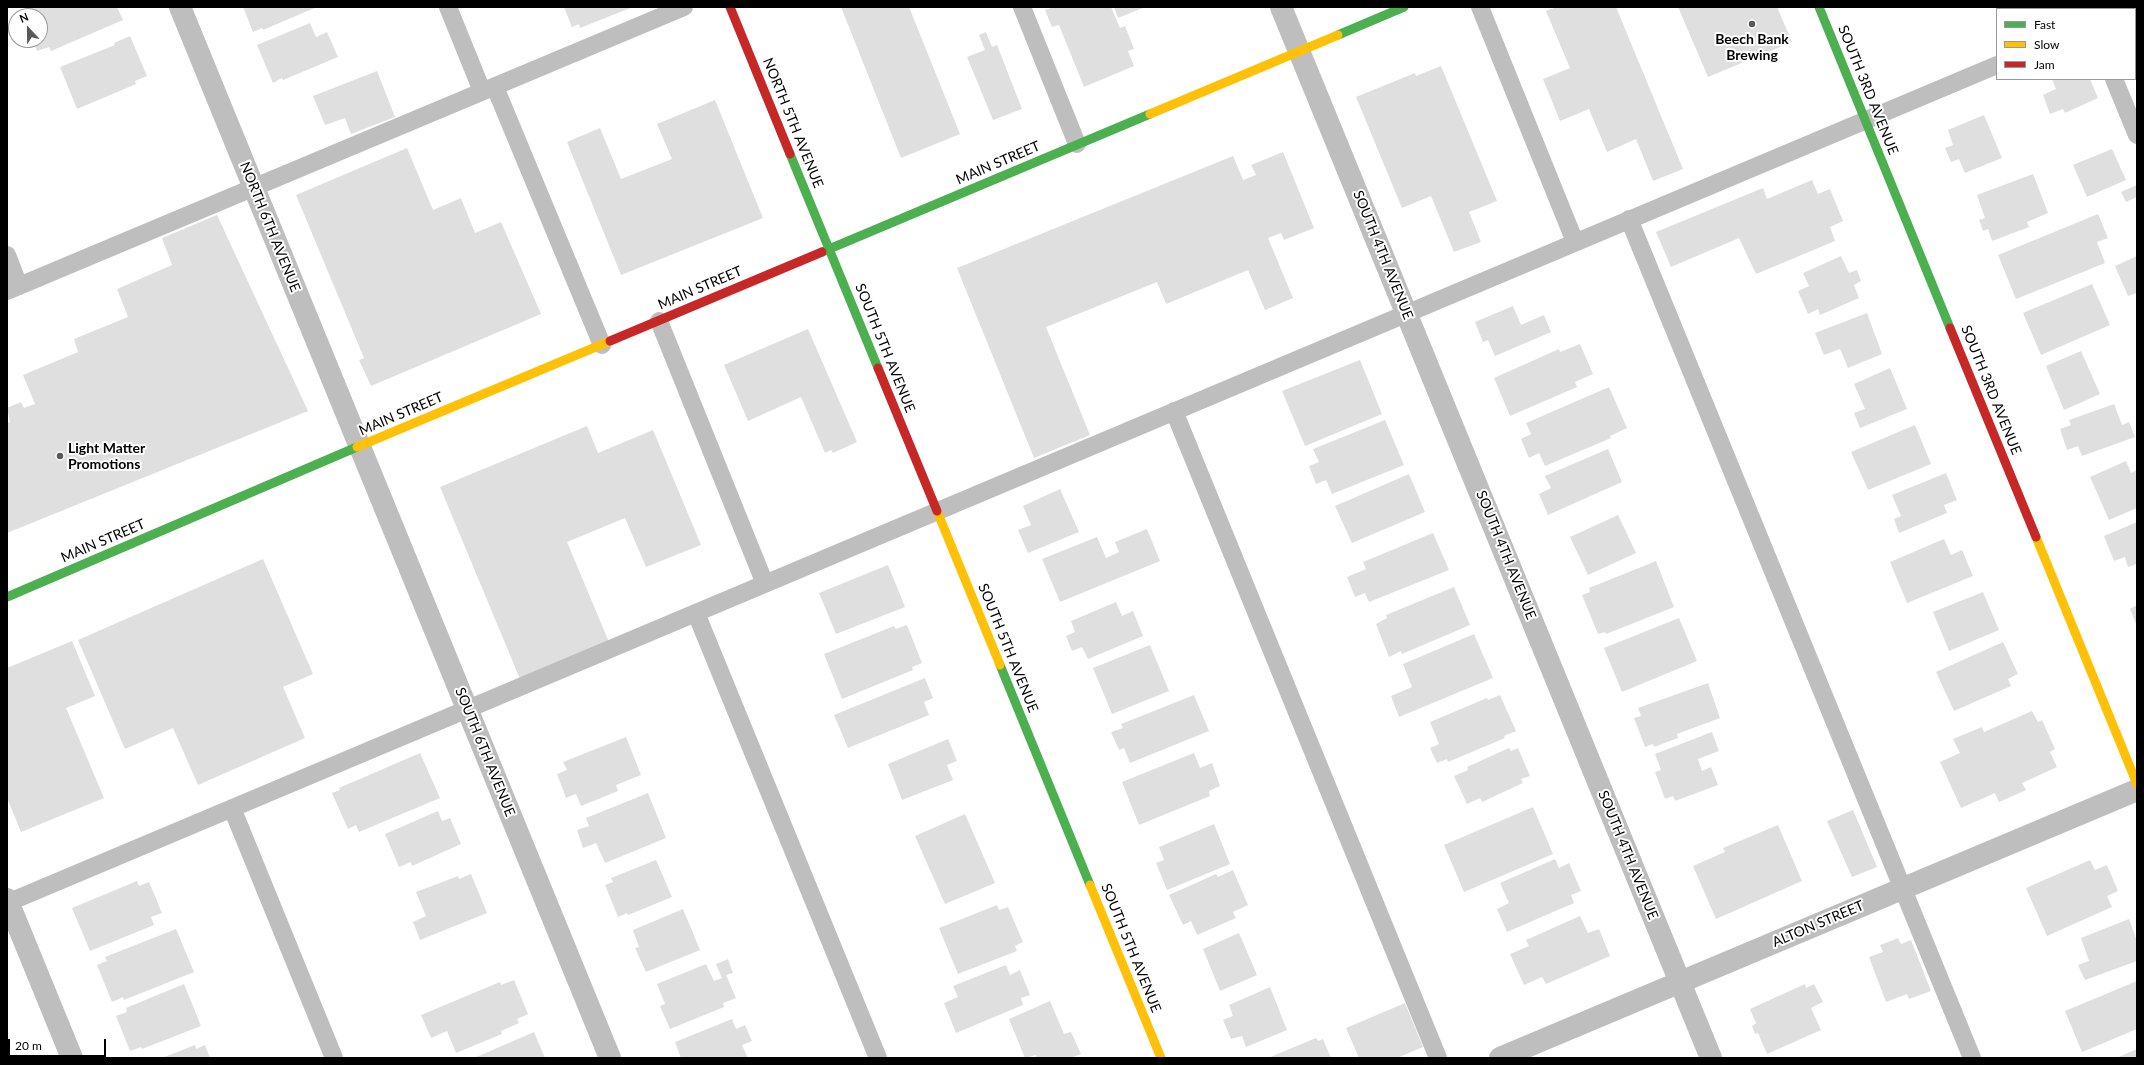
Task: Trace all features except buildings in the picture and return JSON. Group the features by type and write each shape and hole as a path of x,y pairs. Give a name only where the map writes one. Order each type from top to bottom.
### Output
{"street":[{"name":"NORTH 6TH AVENUE","path":"180,7 360,446"},
{"name":"NORTH 5TH AVENUE","path":"730,7 829,249"},
{"name":"SOUTH 4TH AVENUE","path":"1281,7 1711,1058"},
{"name":"MAIN STREET","path":"7,598 360,446 1404,7"},
{"name":"SOUTH 3RD AVENUE","path":"1819,7 2137,784"},
{"name":"SOUTH 5TH AVENUE","path":"829,249 1161,1058"},
{"name":"SOUTH 6TH AVENUE","path":"360,446 610,1058"},
{"name":"ALTON STREET","path":"1500,1058 2137,790"},
{"path":"8,901 72,1058"}],"lane":[{"path":"448,7 489,89 602,345"},
{"path":"7,255 13,288 684,7"},
{"path":"1022,7 1077,144"},
{"path":"1480,7 1575,242"},
{"path":"8,901 468,709 1996,65"},
{"path":"2114,80 2137,135"},
{"path":"1629,219 1972,1058"},
{"path":"659,321 765,584"},
{"path":"1174,411 1438,1058"},
{"path":"696,613 878,1058"},
{"path":"232,808 334,1058"}],"traffic: fast":[{"path":"1338,35 1404,7"},
{"path":"1819,7 1950,328"},
{"path":"822,252 1150,114"},
{"path":"790,154 878,368"},
{"path":"7,597 357,447"},
{"path":"1000,665 1090,885"}],"traffic: slow":[{"path":"1150,114 1338,35"},
{"path":"357,447 610,341"},
{"path":"937,511 1000,665"},
{"path":"2036,537 2137,784"},
{"path":"1090,885 1161,1058"}],"traffic: jam":[{"path":"730,7 790,154"},
{"path":"610,341 822,252"},
{"path":"1950,328 2036,537"},
{"path":"878,368 937,511"}],"place":[{"name":"Beech Bank Brewing","path":"1752,24"},
{"name":"Light Matter Promotions","path":"60,456"}]}
